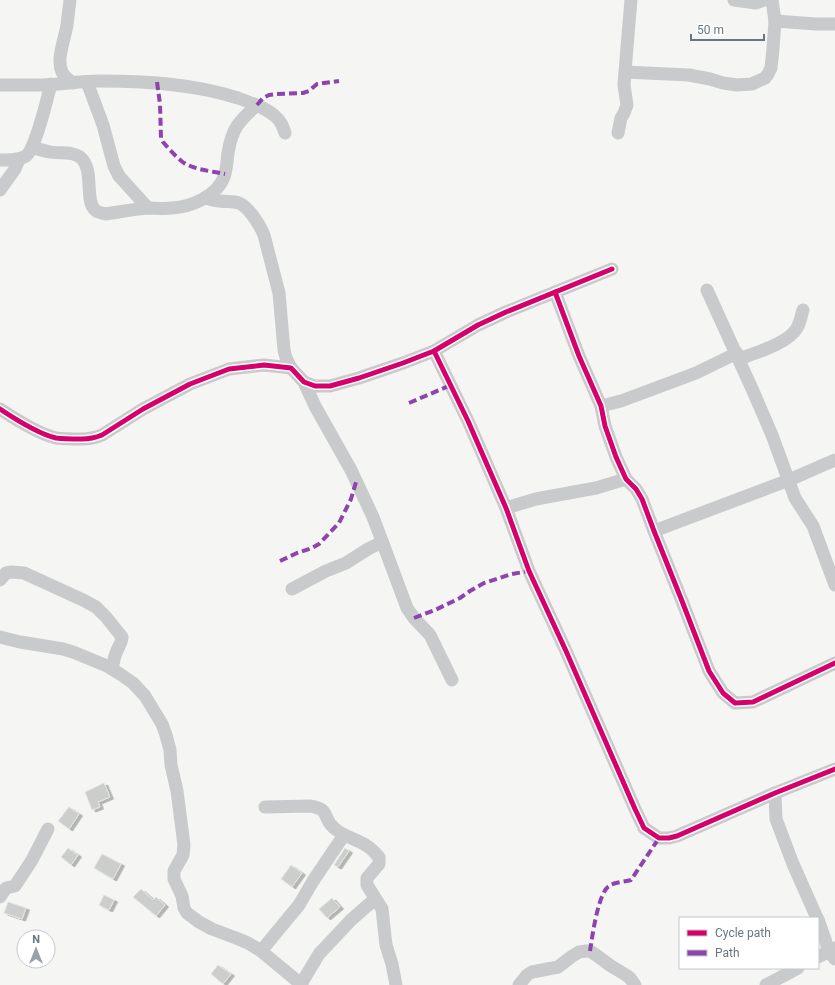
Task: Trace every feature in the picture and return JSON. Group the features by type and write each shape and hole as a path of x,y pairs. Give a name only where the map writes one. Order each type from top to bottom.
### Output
{"street":[{"path":"70,0 67,26 61,52 60,67 65,77 73,83"},
{"path":"618,133 621,118 627,105 624,85 632,0"},
{"path":"734,0 756,3 764,0"},
{"path":"625,72 689,75 737,85 752,84 765,78 771,68 775,21 772,0"},
{"path":"775,21 835,24"},
{"path":"0,84 51,84 100,81 157,82 172,84 227,94 257,105 277,118 285,133"},
{"path":"87,82 103,125 114,166 120,176 148,208"},
{"path":"0,160 20,159 27,155 32,148 51,84"},
{"path":"32,148 50,152 74,154 80,157 86,164 91,202 94,209 99,213 106,214 148,208 174,208 187,206 213,193 224,177 231,136 235,128 239,122 257,105"},
{"path":"0,190 15,169 20,159"},
{"path":"205,198 241,204 251,214 262,230 279,293 286,358 291,368 304,382 315,406 351,470 382,542 407,608 430,635 452,680"},
{"path":"304,382 315,386 330,386 403,363 434,351 478,325 506,312 612,269"},
{"path":"707,290 738,356 772,435 795,498 813,526 835,585"},
{"path":"555,292 579,356 601,406 605,426 616,457 626,479 636,489 642,499 709,671 723,693 735,703 753,702 835,663"},
{"path":"601,406 621,401 738,356 771,347 786,339 797,329 803,310"},
{"path":"434,351 468,421 506,508 529,571 644,828 659,838 677,836 775,793 835,769"},
{"path":"0,409 36,430 54,437 67,440 96,438 143,409 190,384 229,369 264,365 291,368"},
{"path":"654,531 789,480 835,460"},
{"path":"506,508 536,499 596,488 626,479"},
{"path":"292,589 326,571 346,563 382,542"},
{"path":"0,580 6,573 24,573 96,607 122,637 115,655 112,669"},
{"path":"0,637 63,649 112,669 133,683 153,707 162,724 170,750 184,845 182,854 174,871 174,879 182,896 184,908 187,913 199,922 212,929 248,943 261,951 301,984 318,954 375,898"},
{"path":"775,793 776,819 793,864 817,917"},
{"path":"265,807 317,807 322,810 332,827 344,835 367,846 379,857 380,864 367,878 367,884 382,909 386,945 392,964 396,985"},
{"path":"0,897 6,888 15,886 32,860 48,829"},
{"path":"261,951 299,905 313,880 344,835"},
{"path":"819,922 829,954"},
{"path":"519,985 527,975 532,972 558,967 575,954 586,951 596,955 626,975 635,985"},
{"path":"766,985 796,969"}],"building":[{"path":"104,783 110,797 98,802 100,807 92,810 85,792"},
{"path":"69,807 79,814 69,829 58,821"},
{"path":"68,848 78,855 71,865 61,857"},
{"path":"345,848 349,851 338,867 334,865"},
{"path":"102,854 121,864 113,879 94,868"},
{"path":"291,865 302,873 292,887 281,879"},
{"path":"141,889 153,900 156,897 165,905 156,916 133,897"},
{"path":"104,895 114,900 109,910 99,905"},
{"path":"332,898 340,907 327,918 319,909"},
{"path":"8,902 26,908 22,919 4,913"},
{"path":"218,965 231,974 223,984 211,974"}],"marked path":[{"path":"257,105 263,98 269,95 303,93 309,91 317,84 339,81"},
{"path":"157,82 160,104 161,138 163,142 175,156 184,163 199,169 225,174"},
{"path":"409,403 451,385"},
{"path":"280,561 319,544 339,523 351,499 356,482"},
{"path":"414,618 460,598 484,583 512,574 529,571"},
{"path":"590,951 596,916 605,890 614,884 631,880 659,838"}],"cycle path":[{"path":"0,409 27,426 49,436 62,439 86,439 102,435 143,409 190,384 229,369 264,365 291,368 304,382 315,386 330,386 359,378 434,351 478,325 506,312 612,269"},
{"path":"555,292 579,356 601,406 605,426 616,457 626,479 636,489 642,499 709,671 723,693 735,703 753,702 835,663"},
{"path":"434,351 468,421 506,508 529,571 644,828 659,838 677,836 775,793 835,769"}]}
